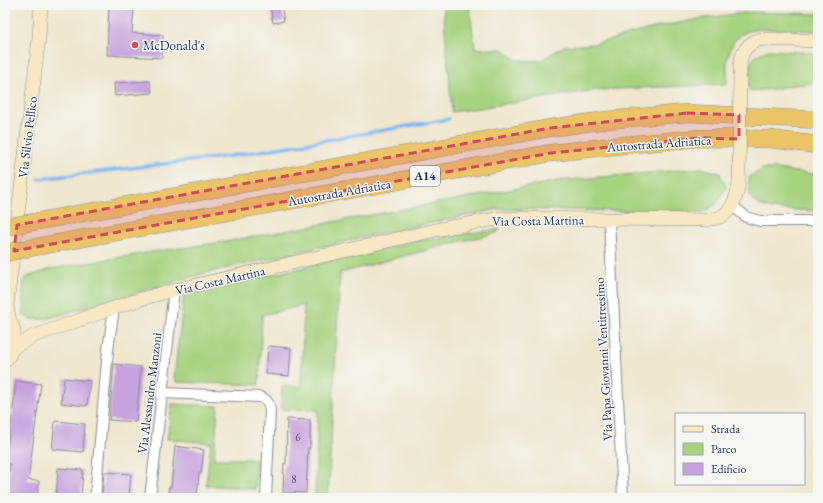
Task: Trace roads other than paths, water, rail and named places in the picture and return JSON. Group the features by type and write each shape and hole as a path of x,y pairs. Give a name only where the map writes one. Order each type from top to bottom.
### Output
{"highway":[{"name":"Autostrada Adriatica","path":"5,227 550,128 607,120 687,113 818,120"},
{"name":"Autostrada Adriatica","path":"5,253 551,153 699,138 770,139 818,145"}],"main road":[{"name":"Via Silvio Pellico","path":"5,249 31,38 33,5"},
{"name":"Via Silvio Pellico","path":"13,348 15,338 9,319 7,305 39,38 41,5"},
{"name":"Via Costa Martina","path":"13,348 34,336 141,299 440,228 502,218 707,220 721,217 732,205 738,190 740,67 744,50 753,42 761,39 818,41"},
{"path":"9,319 20,331 34,336"},
{"path":"5,360 13,348"}],"street":[{"path":"732,205 746,217 760,221 818,221"},
{"name":"Via Papa Giovanni Ventitreesimo","path":"609,219 623,498"},
{"name":"Via Alessandro Manzoni","path":"150,498 174,290"},
{"path":"95,498 108,350 114,308"},
{"path":"162,393 260,397 267,401 270,405 270,410 266,498"}],"waterway":[{"path":"39,179 231,156 449,119"}],"place":[{"name":"McDonald's","path":"135,45"}]}
